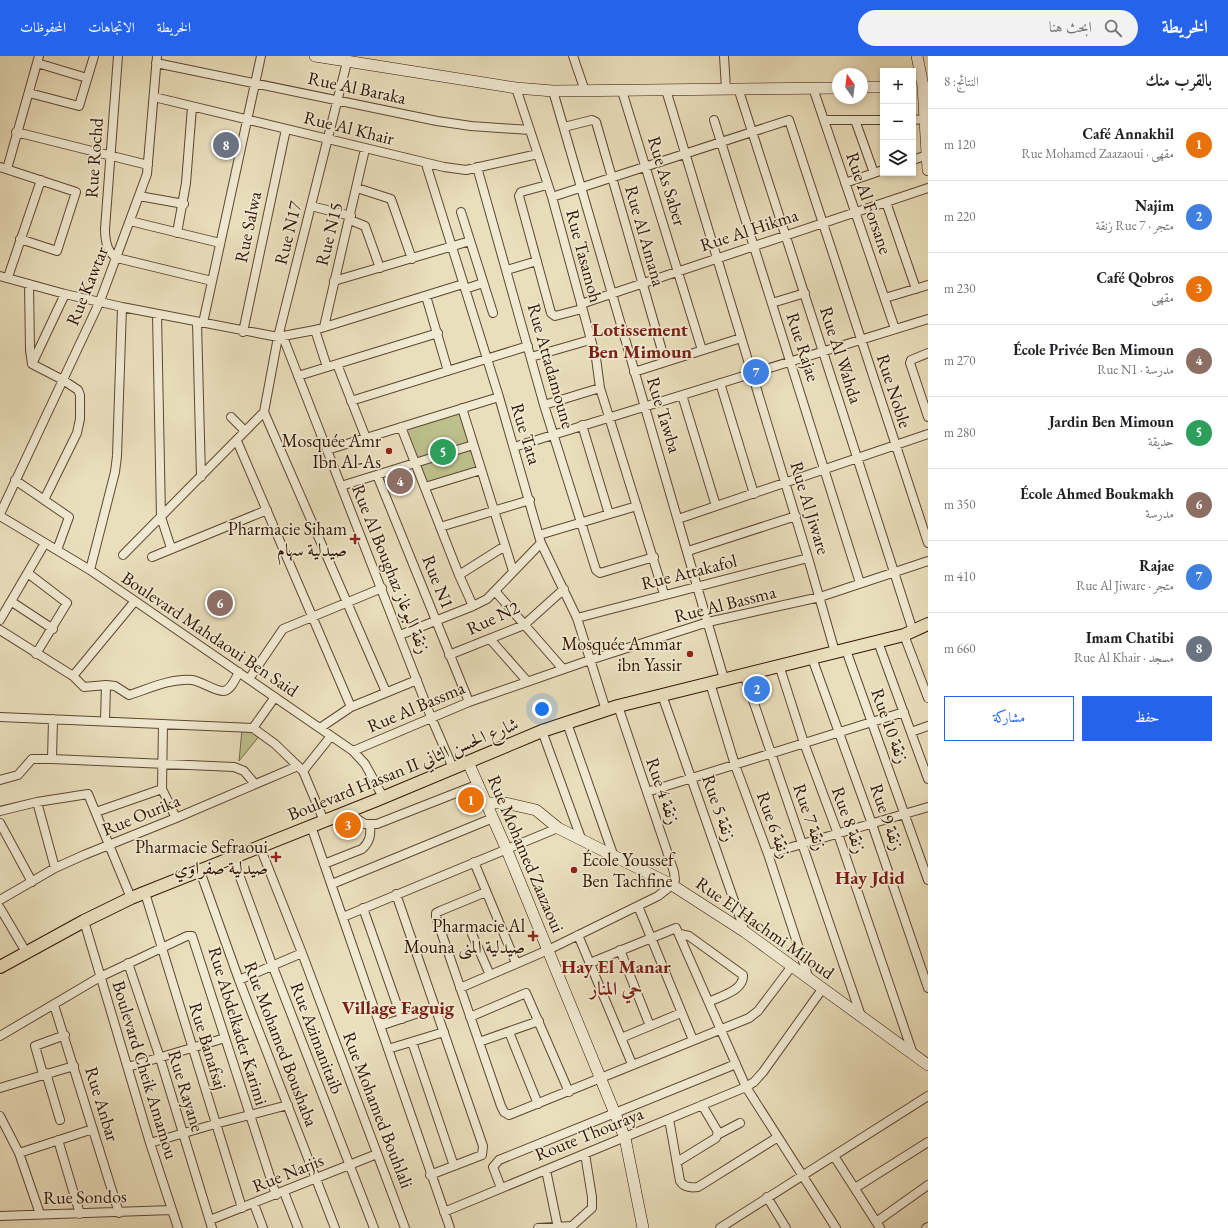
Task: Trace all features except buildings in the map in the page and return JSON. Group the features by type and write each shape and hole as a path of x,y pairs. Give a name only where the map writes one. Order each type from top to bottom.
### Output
{"main road":[{"name":"Boulevard Hassan II شارع الحسن الثاني","path":"0,967 84,921 131,898 383,798 542,731 618,706 779,665 878,642 908,633 928,624"}],"street":[{"path":"29,93 78,106 94,56"},
{"name":"Rue Rochd","path":"117,258 110,252 105,239 118,56"},
{"path":"201,477 200,322 212,281 261,56"},
{"path":"315,56 516,88 553,91 832,88"},
{"path":"573,56 584,91"},
{"path":"724,56 726,89"},
{"path":"916,56 925,119 928,170"},
{"path":"20,239 57,251 76,192 3,168 29,93 38,59 87,78"},
{"name":"Rue Al Baraka","path":"157,59 255,83 437,121 530,130"},
{"name":"Rue Kawtar","path":"0,515 15,480 100,301 139,196 148,165 157,59"},
{"name":"Rue N17","path":"264,412 327,139 337,100 352,61"},
{"path":"868,87 880,87"},
{"name":"Rue Tasamoh","path":"516,88 552,198 596,358 600,388 654,557 664,594"},
{"name":"Rue Al Wahda","path":"738,88 895,572 908,633 928,698"},
{"name":"Rue Al Forsane","path":"813,88 895,328"},
{"name":"Rue Al Jiware","path":"666,90 820,597 840,651"},
{"name":"Rue Tawba","path":"553,91 724,679"},
{"name":"Rue As Saber","path":"622,91 702,350"},
{"name":"Rue Al Khair","path":"154,97 426,164 457,169 477,167 538,154"},
{"path":"177,233 184,204 192,107"},
{"path":"916,120 925,119"},
{"name":"Rue Al Amana","path":"564,127 595,120 665,361"},
{"name":"Rue Rajae","path":"714,120 860,583"},
{"name":"Rue Noble","path":"752,131 786,120 791,122 822,223 928,543"},
{"path":"824,120 880,120"},
{"path":"855,120 874,173"},
{"name":"Rue Salwa","path":"243,332 286,129"},
{"path":"552,198 752,131"},
{"path":"16,132 148,165"},
{"name":"Rue N15","path":"324,327 365,148"},
{"path":"916,159 927,155"},
{"name":"Rue Tata","path":"426,164 499,397 530,500 540,539 577,618 606,710"},
{"name":"Rue Attadamoune","path":"477,167 544,405 580,524 597,572 654,557"},
{"path":"845,183 880,171"},
{"path":"41,180 20,239 4,277 65,294 243,332 281,337 315,330 426,296 483,284"},
{"path":"507,270 537,261 519,196 521,192 547,184"},
{"path":"357,188 391,199 412,259"},
{"name":"Rue Al Hikma","path":"537,261 553,315 677,271 928,188"},
{"path":"139,196 184,204"},
{"path":"886,202 916,289"},
{"path":"311,206 350,218 365,226 380,268"},
{"path":"461,212 493,313"},
{"path":"130,221 220,243"},
{"path":"334,281 470,241"},
{"path":"117,258 212,281"},
{"path":"29,284 30,350 32,364"},
{"path":"885,298 928,285"},
{"path":"772,303 804,293"},
{"path":"32,364 65,294"},
{"path":"426,296 448,370"},
{"path":"90,570 118,456 122,307"},
{"path":"157,314 161,517 171,548"},
{"path":"514,447 928,318"},
{"path":"315,330 327,367"},
{"path":"298,376 438,333"},
{"name":"Rue Al Boughaz زنقة البوغاز","path":"281,337 298,376 382,588 431,717 453,768"},
{"path":"634,372 741,338"},
{"path":"531,357 590,340"},
{"path":"351,401 528,346"},
{"path":"928,353 910,361 928,417"},
{"path":"32,364 63,380 79,392 79,426 77,433 44,500"},
{"path":"336,364 366,438"},
{"path":"720,383 754,494"},
{"path":"544,405 600,388"},
{"path":"682,395 716,506"},
{"path":"327,450 499,397"},
{"path":"462,408 513,571"},
{"path":"123,555 264,412 386,692"},
{"path":"231,417 245,431"},
{"path":"582,425 609,514"},
{"path":"401,427 416,462 459,576 473,606"},
{"path":"678,519 928,434"},
{"path":"237,441 351,708"},
{"path":"341,486 473,445"},
{"path":"425,488 481,470"},
{"name":"Rue N1","path":"377,475 469,702"},
{"path":"15,480 69,517 57,550"},
{"path":"440,527 530,500"},
{"path":"400,635 473,606 487,598 513,571 540,539 609,514 637,506"},
{"path":"152,557 267,510"},
{"name":"Boulevard Mahdaoui Ben Said","path":"0,515 90,570 353,751 365,764 383,798"},
{"path":"688,551 796,516"},
{"path":"0,620 29,574 46,543"},
{"path":"459,576 505,546"},
{"name":"Rue Attakafol","path":"577,618 664,594 808,558"},
{"name":"Rue Al Bassma","path":"353,751 469,702 590,660 708,622 820,597 928,561"},
{"path":"29,574 67,603 53,629 36,654"},
{"path":"249,680 283,629 382,588"},
{"name":"Rue N2","path":"449,655 524,626 564,589"},
{"path":"495,591 563,669"},
{"path":"73,676 135,601"},
{"path":"12,602 53,629"},
{"path":"0,630 73,676 84,687 106,685 115,686 129,695 173,682 192,680 219,691 225,691 231,687 239,672"},
{"path":"490,639 527,681"},
{"path":"878,642 911,732 925,763 928,779"},
{"name":"Rue 10 زنقة","path":"840,651 871,722 928,880"},
{"name":"Rue 9 زنقة","path":"812,658 872,824 928,988"},
{"name":"Rue 8 زنقة","path":"779,665 804,744 838,834 913,1054"},
{"name":"Rue 7 زنقة","path":"744,674 861,1016"},
{"path":"320,728 351,708 386,692 418,680"},
{"name":"Rue 6 زنقة","path":"710,683 735,765 768,854 809,979"},
{"path":"105,721 106,685"},
{"name":"Rue 5 زنقة","path":"662,695 745,932"},
{"path":"253,728 275,697"},
{"name":"Rue 4 زنقة","path":"618,706 674,872 675,880 672,885"},
{"path":"647,792 904,712"},
{"path":"0,717 253,728 275,744 300,768 324,821"},
{"path":"52,758 53,719"},
{"path":"567,723 614,857"},
{"path":"163,724 161,764 162,789 176,818"},
{"path":"911,732 928,726"},
{"path":"542,731 582,841"},
{"name":"Rue Ourika","path":"0,900 55,868 255,784 300,768 331,736"},
{"path":"0,780 18,775 32,759 52,758 240,768 255,784"},
{"name":"Rue Mohamed Zaazaoui","path":"468,762 506,848 625,1138 643,1228"},
{"path":"346,812 365,824 377,824 479,784"},
{"path":"96,812 162,789"},
{"path":"0,811 37,802 88,794 131,898"},
{"path":"37,802 55,868"},
{"name":"Rue El Hachmi Miloud","path":"486,803 505,803 532,808 558,828 672,885 745,932 928,1064"},
{"path":"768,854 928,807"},
{"path":"332,884 493,818"},
{"path":"0,823 32,882"},
{"path":"324,864 362,849 366,845 371,834 370,824"},
{"path":"311,826 430,1175 450,1228"},
{"path":"343,917 506,848 558,828"},
{"name":"Rue Mohamed Bouhlali","path":"260,847 302,953 405,1228"},
{"name":"Rue Azimanitaib","path":"233,858 374,1228"},
{"path":"474,862 516,964"},
{"name":"Rue Mohamed Boushaba","path":"200,871 239,980 335,1228"},
{"path":"460,988 578,936 658,896 672,885"},
{"path":"486,892 436,913 460,988 504,1112 509,1115 749,1018 758,1011 792,966"},
{"name":"Rue Banafsaj","path":"145,893 242,1208"},
{"path":"396,894 484,1146 482,1155 430,1175"},
{"path":"638,906 693,1040"},
{"path":"0,908 26,952"},
{"path":"363,908 402,1019"},
{"name":"Boulevard Cheik Amamou","path":"84,921 150,1143 178,1228"},
{"path":"590,963 676,928 680,934 746,1087 836,1228"},
{"path":"472,934 490,975"},
{"path":"680,934 689,936 743,975 743,982 738,988 709,1002"},
{"name":"Rue Abdelkader Karimi","path":"0,1036 100,977 187,936 192,936 276,1195"},
{"path":"578,936 632,1064"},
{"path":"620,950 650,1026"},
{"path":"239,980 302,953"},
{"name":"Rue Rayane","path":"128,964 160,1058 211,1224"},
{"name":"Route Thouraya","path":"444,1212 746,1087 754,1082 763,1072 822,988"},
{"path":"470,1017 526,993 569,1092"},
{"name":"Rue Anbar","path":"54,1004 65,1035 119,1213"},
{"path":"380,1026 436,1007"},
{"path":"621,1038 681,1013"},
{"path":"479,1042 539,1021"},
{"path":"388,1049 444,1032"},
{"path":"509,1032 538,1104"},
{"path":"60,1120 35,1046 65,1035"},
{"path":"128,1067 225,1038"},
{"path":"412,1042 454,1166"},
{"path":"501,1188 493,1167 499,1160 736,1064"},
{"path":"0,1088 45,1073 74,1066"},
{"path":"720,1228 928,1096"},
{"path":"702,1105 718,1132 717,1135"},
{"path":"150,1143 215,1124 288,1106"},
{"path":"0,1116 19,1153 40,1214"},
{"path":"668,1119 681,1183 689,1188 698,1187 778,1137"},
{"path":"677,1162 713,1141 717,1135 740,1123"},
{"path":"19,1153 94,1129"},
{"path":"58,1140 80,1214"},
{"path":"855,1188 928,1142"},
{"name":"Rue Narjis","path":"211,1224 242,1208 377,1154"},
{"path":"538,1228 572,1226 592,1208 592,1197 585,1154"},
{"path":"834,1156 878,1225 928,1185"},
{"path":"546,1170 558,1228"},
{"path":"284,1192 298,1228"},
{"path":"767,1197 786,1228"},
{"path":"254,1204 263,1228"},
{"name":"Rue Sondos","path":"0,1216 172,1210"}],"green space":[{"path":"459,413 479,475 430,490 404,429"},
{"path":"252,729 260,735 239,761 242,730"}],"place":[{"name":"Imam Chatibi","path":"226,145"},
{"name":"Rajae","path":"756,372"},
{"name":"Mosquée Amr Ibn Al-As","path":"389,451"},
{"name":"Jardin Ben Mimoun","path":"443,452"},
{"name":"École Privée Ben Mimoun","path":"400,481"},
{"name":"Pharmacie Siham صيدلية سهام","path":"355,539"},
{"name":"École Ahmed Boukmakh","path":"220,603"},
{"name":"Mosquée Ammar ibn Yassir","path":"690,654"},
{"name":"Najim","path":"757,689"},
{"name":"Café Annakhil","path":"471,800"},
{"name":"Café Qobros","path":"348,825"},
{"name":"Pharmacie Sefraoui صيدلية صفراوي","path":"276,857"},
{"name":"École Youssef Ben Tachfine","path":"574,870"},
{"name":"Pharmacie Al Mouna صيدلية المنى","path":"533,936"}],"district":[{"name":"Lotissement Ben Mimoun","path":"640,340"},
{"name":"Hay Jdid","path":"870,877"},
{"name":"Hay El Manar حي المنار","path":"616,977"},
{"name":"Village Faguig","path":"398,1007"}]}
